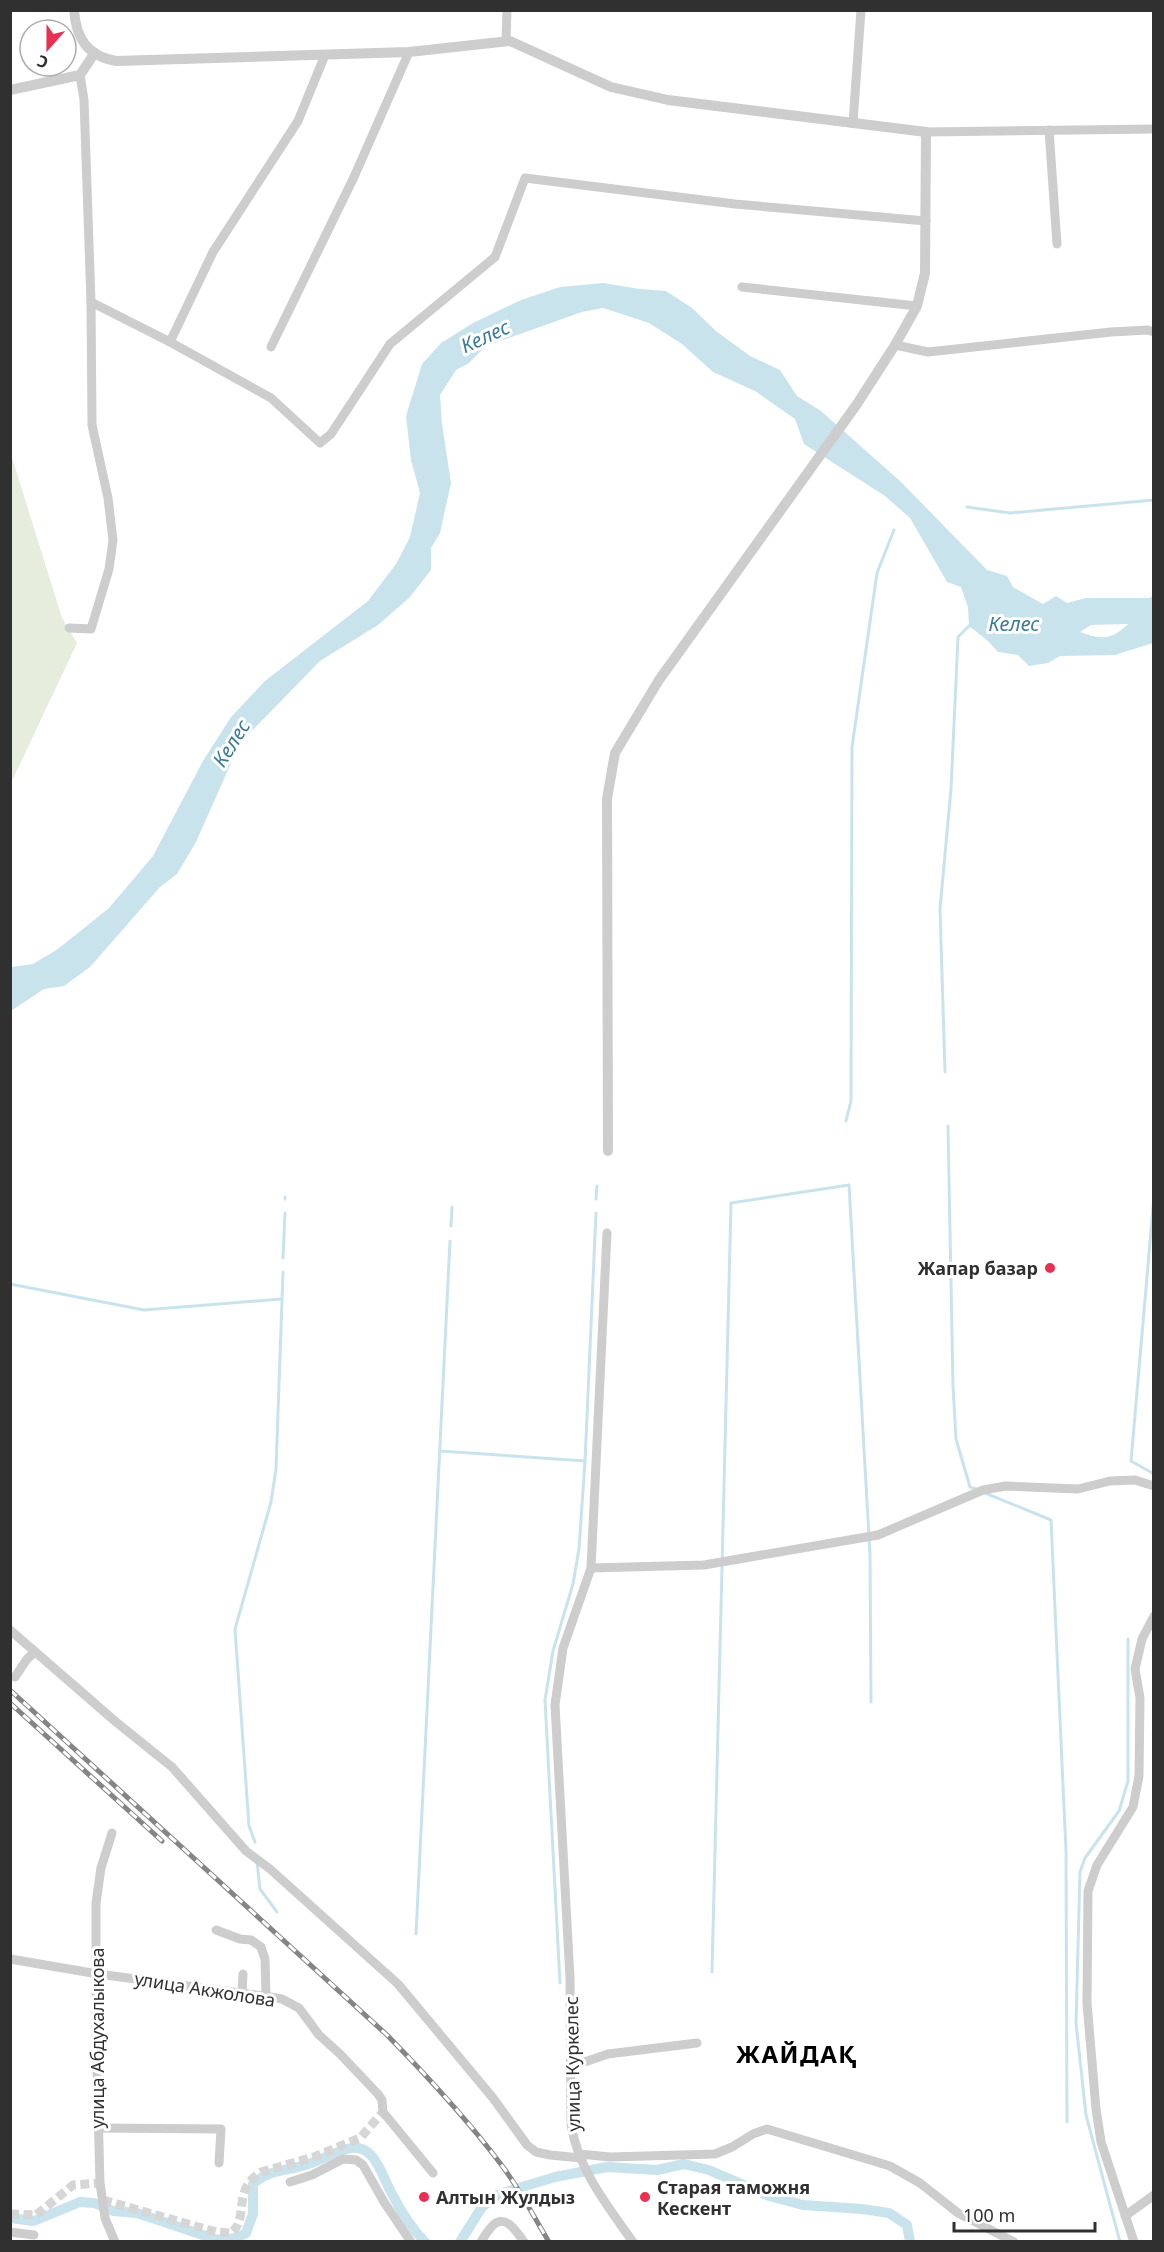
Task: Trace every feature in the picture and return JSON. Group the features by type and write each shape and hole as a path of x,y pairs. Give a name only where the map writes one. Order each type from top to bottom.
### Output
{"street":[{"path":"74,10 75,25 81,41 94,54 116,61 409,52 510,41 611,87 668,100 926,132 1154,129"},
{"path":"506,41 507,10"},
{"path":"853,123 861,10"},
{"path":"271,347 354,177 409,52"},
{"path":"69,628 91,629 109,569 113,540 108,498 92,425 92,302 84,100 80,75 94,54"},
{"path":"170,342 213,252 298,121 326,55"},
{"path":"10,90 80,75"},
{"path":"1049,130 1057,244"},
{"path":"608,1151 607,799 615,753 659,680 857,404 917,306 925,273 926,132"},
{"path":"92,302 271,398 320,443 331,434 390,344 495,257 525,178 735,204 926,221"},
{"path":"742,287 917,306"},
{"path":"895,345 928,352 1111,332 1148,330 1154,332"},
{"name":"улица Куркелес","path":"607,1233 591,1568 563,1648 555,1705 570,1978 571,2125 581,2160 592,2185 633,2241"},
{"path":"591,1568 704,1564 878,1535 982,1490 1006,1486 1078,1489 1110,1481 1135,1480 1154,1486"},
{"path":"1134,2241 1101,2142 1096,2109 1087,2003 1088,1891 1097,1865 1133,1807 1139,1776 1140,1698 1135,1669 1142,1639 1154,1616"},
{"path":"10,1629 172,1767 246,1851 270,1869 398,1984 500,2107 527,2145 536,2152 581,2160 715,2154 767,2129 890,2166 920,2183 958,2213 1014,2241"},
{"path":"15,1677 27,1659 35,1652"},
{"name":"улица Абдухалыкова","path":"112,1833 98,1883 96,1903 97,2128 105,2218 115,2241"},
{"path":"216,1930 240,1939 251,1940 261,1947 265,1959 266,1996"},
{"name":"улица Акжолова","path":"10,1959 98,1974 266,1996 299,2008 319,2035 378,2094 382,2100 382,2112 433,2173"},
{"path":"242,1993 243,1974"},
{"path":"570,2067 608,2054 698,2043"},
{"path":"97,2128 221,2129 219,2163"},
{"path":"290,2182 312,2175 343,2159 356,2160 363,2165 384,2202 411,2241"},
{"path":"1125,2216 1154,2195"},
{"path":"481,2241 490,2225 502,2222 512,2226 524,2241"},
{"path":"10,2232 34,2235"}],"green space":[{"path":"10,451 62,618 77,643 11,783"}],"water":[{"name":"Келес","path":"604,283 666,291 692,308 716,331 750,356 780,370 797,396 821,411 900,481 987,570 1007,576 1013,587 1043,604 1056,596 1067,603 1086,598 1149,598 1153,596 1153,643 1115,655 1060,656 1048,663 1029,666 1018,655 998,652 969,626 968,607 961,587 947,582 910,518 885,496 804,444 795,419 755,391 713,372 682,344 649,323 603,308 582,312 486,346 469,363 456,370 440,395 451,483 440,533 431,548 431,570 409,598 378,625 320,661 240,743 196,842 177,874 160,887 90,967 64,986 44,989 11,1011 11,967 33,964 58,949 109,908 153,856 203,761 231,717 265,681 368,601 396,564 410,537 420,493 411,460 406,416 422,364 441,343 473,323 521,300 560,287","holes":["1128,624 1106,637 1080,632 1091,625"]}],"waterway":[{"path":"967,507 1010,513 1154,500"},
{"path":"846,1121 851,1101 852,747 877,573 894,530"},
{"path":"945,1072 940,909 951,789 958,637 971,624"},
{"path":"948,1126 956,1439 970,1487 976,1489"},
{"path":"712,1972 731,1203 849,1185 870,1554 871,1702"},
{"path":"596,1199 597,1186"},
{"path":"1154,1196 1131,1461 1154,1474"},
{"path":"451,1226 452,1207"},
{"path":"283,1258 285,1213"},
{"path":"585,1461 596,1213"},
{"path":"416,1934 450,1241"},
{"path":"255,1842 249,1826 235,1629 271,1502 276,1469 283,1272"},
{"path":"10,1284 144,1310 282,1299"},
{"path":"440,1451 585,1461 579,1549 573,1584 553,1651 545,1700 560,1983"},
{"path":"985,1493 1051,1520 1066,1851 1067,2122"},
{"path":"1120,2242 1086,2115 1076,2023 1080,1872 1085,1858 1119,1811 1128,1781 1128,1639"},
{"path":"257,1862 260,1889 277,1912"},
{"path":"10,2218 34,2221 80,2202 94,2203 113,2211 137,2213 218,2240 237,2238 246,2233 253,2214 253,2184 259,2179 342,2150 356,2148 370,2154 380,2168 402,2212 425,2242"},
{"path":"460,2242 482,2207 499,2194 555,2177 607,2167 657,2170 684,2164 709,2170 769,2196 803,2205 889,2213 907,2225 910,2242"}],"tunnel":[{"path":"103,2200 216,2232 231,2233 237,2227 243,2196 252,2179 261,2172 314,2157 360,2138 383,2112"},
{"path":"10,2214 36,2215 73,2185 100,2183"}],"railway":[{"path":"10,1690 387,2035 476,2132 515,2185 549,2242"},
{"path":"10,1703 162,1841"}],"place":[{"name":"Жапар базар","path":"1050,1268"},
{"name":"Алтын Жулдыз","path":"424,2197"},
{"name":"Старая таможня Кескент","path":"645,2197"}],"district":[{"name":"ЖАЙДАҚ","path":"797,2053"}]}
